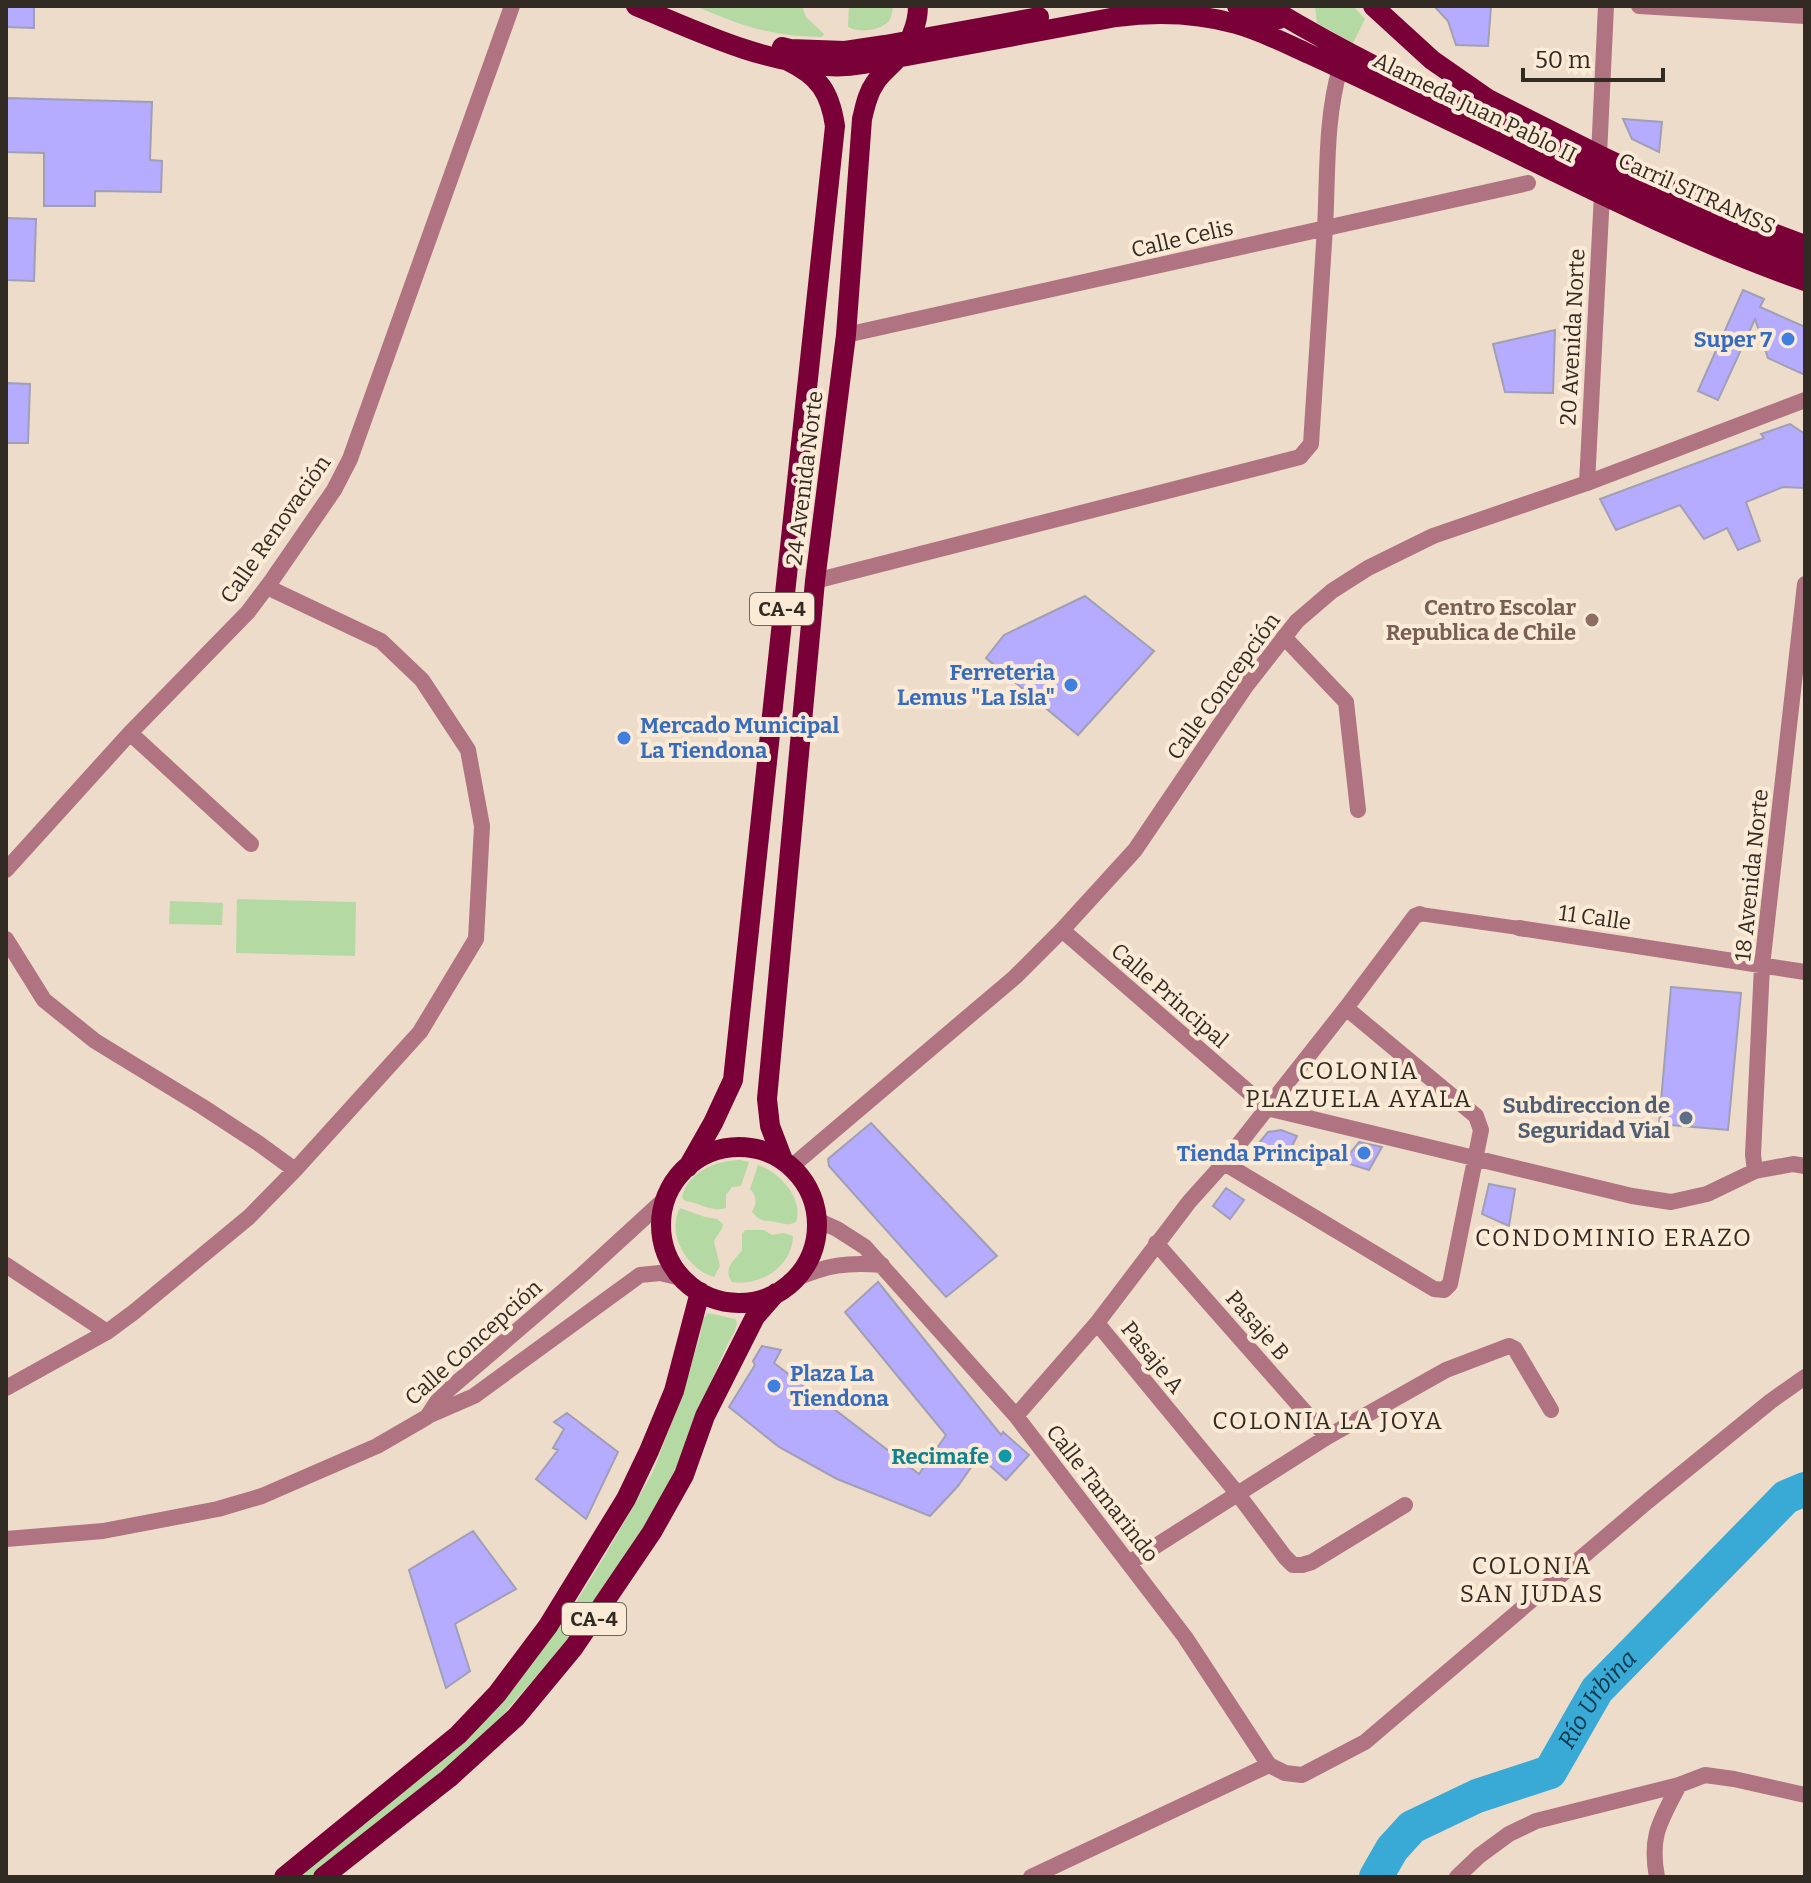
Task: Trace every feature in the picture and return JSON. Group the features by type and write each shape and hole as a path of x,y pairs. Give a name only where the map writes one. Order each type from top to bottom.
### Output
{"main road":[{"path":"636,6 731,44 788,61 836,67 864,64 904,49"},
{"path":"670,6 761,43 790,49 845,51 904,49 1143,6"},
{"name":"24 Avenida Norte","path":"787,1164 770,1126 767,1099 815,581 846,335 862,119 867,97 875,82 904,49 915,27 918,6"},
{"name":"Carril SITRAMSS","path":"1237,6 1287,22 1677,213 1756,248 1805,264"},
{"name":"Carril SITRAMSS","path":"1267,6 1312,34"},
{"name":"Alameda Juan Pablo II","path":"1373,6 1409,41 1467,86 1507,109 1730,217 1805,245"},
{"name":"Alameda Juan Pablo II","path":"1110,11 1198,16 1248,28 1282,41 1602,194 1764,267 1805,281"},
{"name":"24 Avenida Norte","path":"688,1167 733,1080 835,126 826,92 816,78 788,61"},
{"name":"CA-4","path":"730,1148 754,1149 787,1164 807,1188 817,1220 812,1252 795,1279 764,1299 738,1303 722,1301 700,1292 681,1278 668,1258 662,1235 662,1212 666,1198 688,1167 708,1154 730,1148"},
{"name":"CA-4","path":"284,1877 458,1735 497,1694 548,1626 626,1499 649,1451 674,1391 700,1292"},
{"name":"CA-4","path":"323,1877 449,1778 516,1717 574,1647 658,1521 684,1475 705,1416 755,1317 776,1293"}],"street":[{"name":"Calle Renovación","path":"6,870 130,733 248,612 334,490 350,459 512,6"},
{"path":"1599,155 1606,6"},
{"path":"1639,6 1805,16"},
{"path":"815,581 1300,457 1311,444 1330,115 1340,68"},
{"name":"Calle Celis","path":"846,335 1528,183"},
{"name":"20 Avenida Norte","path":"1587,483 1602,194"},
{"name":"Calle Concepción","path":"787,1164 1015,977 1062,930 1135,850 1246,686 1284,637 1297,621 1332,591 1368,568 1433,536 1587,483 1805,400"},
{"name":"18 Avenida Norte","path":"1755,1171 1753,1155 1762,966 1805,584"},
{"path":"6,1388 107,1332 249,1217 420,1032 476,939 482,826 468,750 422,680 381,641 267,587"},
{"path":"1284,637 1346,702 1358,810"},
{"path":"130,733 251,844"},
{"path":"1016,1416 1097,1323 1156,1243 1224,1163 1415,916 1420,914"},
{"name":"11 Calle","path":"1420,914 1805,972"},
{"name":"Calle Principal","path":"1062,930 1267,1108 1632,1196 1671,1202 1707,1194 1755,1171 1793,1164 1805,1166"},
{"path":"6,939 44,1000 95,1041 203,1107 295,1170"},
{"path":"1224,1163 1434,1289 1444,1290 1450,1284 1481,1130 1476,1116 1346,1008"},
{"name":"Calle Concepción","path":"6,1539 103,1531 218,1509 262,1496 377,1446 427,1417 440,1397 666,1198"},
{"name":"Calle Tamarindo","path":"817,1220 865,1247 1016,1416 1185,1637 1269,1765"},
{"name":"Pasaje B","path":"1156,1243 1327,1437"},
{"path":"6,1265 107,1332"},
{"path":"795,1279 820,1268 882,1265"},
{"path":"427,1417 474,1396 640,1275 660,1273 681,1278"},
{"name":"Pasaje A","path":"1097,1323 1293,1565 1312,1562 1405,1505"},
{"path":"1129,1563 1327,1437 1446,1370 1509,1346 1515,1349 1551,1410"},
{"path":"1031,1877 1269,1765 1285,1773 1302,1775 1365,1742 1648,1501 1805,1377"},
{"path":"1457,1877 1509,1834 1536,1821 1679,1785 1705,1775 1805,1795"},
{"path":"1657,1877 1653,1859 1656,1830 1679,1785"}],"green space":[{"path":"695,6 802,6 806,17 824,34 822,37 771,32"},
{"path":"849,6 893,7 885,24 863,30 848,27"},
{"path":"1315,6 1353,6 1365,19 1353,43 1317,23"},
{"path":"237,899 356,902 355,956 236,953"},
{"path":"170,901 223,903 222,925 169,924"},
{"path":"740,1160 749,1162 741,1186 732,1187 726,1195 726,1208 711,1208 685,1201 682,1197 690,1180 704,1169"},
{"path":"758,1165 774,1173 788,1187 796,1204 796,1222 786,1224 763,1220 752,1212 756,1200 750,1189"},
{"path":"680,1208 717,1219 723,1224 714,1242 720,1266 714,1277 704,1273 688,1259 677,1239 676,1218"},
{"path":"745,1230 793,1236 791,1247 787,1257 773,1272 754,1281 732,1282 729,1268 742,1250"},
{"path":"708,1313 735,1319 735,1331 681,1458 653,1513 571,1637 473,1746 311,1877 299,1877 470,1737 511,1692 575,1604 653,1472 685,1386 703,1319"}],"building":[{"path":"6,6 34,6 34,28 6,27"},
{"path":"1434,6 1491,6 1488,46 1456,45 1448,21"},
{"path":"6,98 152,102 150,160 162,161 161,192 95,191 95,206 44,206 44,153 6,152"},
{"path":"1623,119 1662,122 1659,152 1632,139"},
{"path":"6,218 36,219 34,281 6,280"},
{"path":"1743,290 1764,299 1760,307 1805,327 1805,375 1768,358 1755,319 1718,400 1698,391"},
{"path":"1555,330 1553,393 1505,392 1493,344"},
{"path":"6,383 30,384 28,443 6,443"},
{"path":"1790,424 1805,434 1804,488 1783,487 1746,502 1760,541 1738,550 1727,528 1704,539 1680,505 1616,530 1600,499 1764,438 1761,434"},
{"name":"Ferreteria Lemus \"La Isla\"","path":"1085,596 1154,651 1078,735 986,658 1004,635"},
{"path":"1671,987 1741,993 1728,1130 1659,1124"},
{"path":"871,1123 997,1256 946,1297 829,1166 828,1159"},
{"path":"1281,1130 1297,1136 1285,1160 1254,1149 1268,1132"},
{"name":"Tienda Principal","path":"1359,1142 1382,1147 1369,1170 1343,1162"},
{"path":"1489,1184 1515,1189 1509,1226 1482,1214"},
{"path":"1226,1188 1244,1200 1230,1219 1213,1206"},
{"name":"Plaza La Tiendona","path":"878,1282 1001,1435 1003,1432 1029,1455 1006,1480 979,1456 958,1486 930,1516 837,1479 779,1447 729,1407 755,1365 753,1361 762,1346 781,1350 774,1363 919,1474 946,1435 845,1312"},
{"path":"567,1413 618,1452 586,1519 536,1479 558,1450 553,1448 564,1429 554,1422"},
{"path":"473,1531 516,1589 455,1624 470,1671 446,1688 409,1570"}],"waterway":[{"name":"Río Urbina","path":"1376,1877 1392,1849 1412,1827 1477,1796 1550,1772 1597,1690 1786,1497 1805,1489"}],"place":[{"name":"Super 7","path":"1788,339"},
{"name":"Centro Escolar Republica de Chile","path":"1592,620"},
{"name":"Ferreteria Lemus \"La Isla\"","path":"1071,685"},
{"name":"Mercado Municipal La Tiendona","path":"624,738"},
{"name":"Subdireccion de Seguridad Vial","path":"1686,1118"},
{"name":"Tienda Principal","path":"1364,1153"},
{"name":"Plaza La Tiendona","path":"774,1386"},
{"name":"Recimafe","path":"1005,1456"}],"district":[{"name":"COLONIA PLAZUELA AYALA","path":"1359,1085"},
{"name":"CONDOMINIO ERAZO","path":"1614,1238"},
{"name":"COLONIA LA JOYA","path":"1328,1421"},
{"name":"COLONIA SAN JUDAS","path":"1532,1580"}]}
